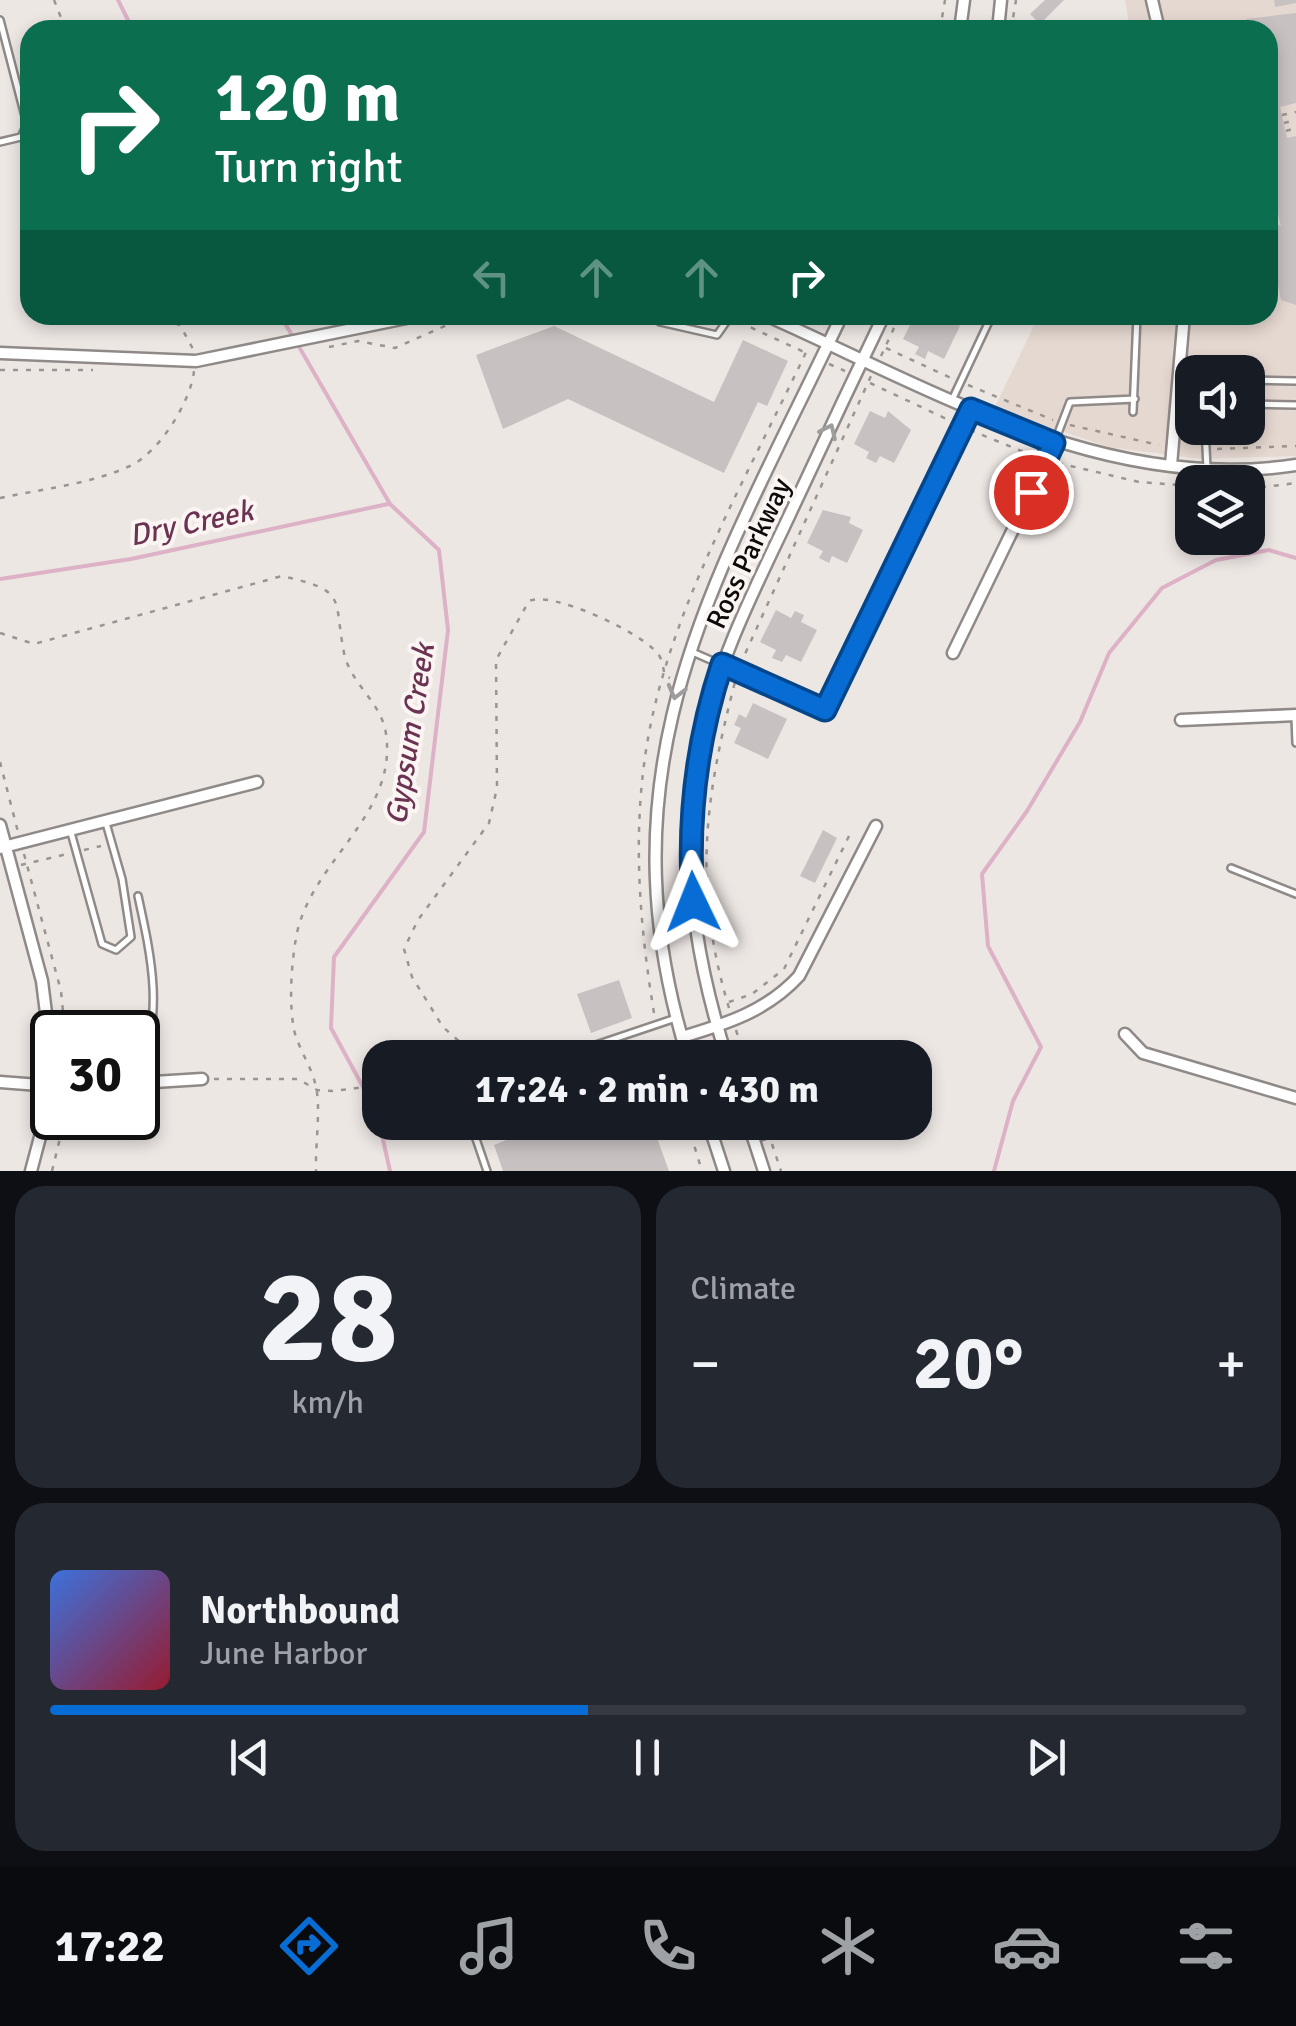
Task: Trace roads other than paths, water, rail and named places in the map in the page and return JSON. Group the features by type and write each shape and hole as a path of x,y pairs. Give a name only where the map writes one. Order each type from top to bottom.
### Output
{"street":[{"path":"0,353 196,360 350,338 390,325"},
{"path":"788,325 1054,443 1180,465"},
{"name":"Ross Parkway","path":"683,1040 663,962 654,858 658,786 679,681 689,650 838,325"},
{"name":"Ross Parkway","path":"721,1040 694,922 691,841 698,753 722,664 879,325"},
{"path":"1171,464 1183,325"},
{"path":"953,653 1054,443"},
{"path":"1265,466 1296,465"},
{"path":"1181,720 1296,715"},
{"path":"3,847 257,782"},
{"path":"0,825 42,981 46,1010"},
{"path":"697,1040 717,1026 768,1003 799,976 876,826"},
{"path":"1125,1034 1144,1053 1296,1098"},
{"path":"160,1080 202,1080"},
{"path":"0,1082 30,1086"},
{"path":"31,1171 39,1140"},
{"path":"714,1140 724,1171"},
{"path":"753,1140 764,1171"}],"lane":[{"path":"0,20 20,97"},
{"path":"670,325 706,336 724,330 726,325"},
{"path":"952,400 987,325"},
{"path":"1132,412 1136,325"},
{"path":"1265,380 1296,381"},
{"path":"1054,443 1070,402 1135,399"},
{"path":"1265,404 1296,405"},
{"path":"689,650 825,710 971,409"},
{"path":"1296,715 1296,743"},
{"path":"70,829 102,944 116,950 131,937 105,820"},
{"path":"1231,868 1296,894"},
{"path":"138,896 155,996 154,1010"},
{"path":"611,1040 676,1018"},
{"path":"476,1140 487,1171"}],"waterway":[{"name":"Gypsum Creek","path":"118,0 128,20"},
{"name":"Gypsum Creek","path":"286,325 293,337"},
{"name":"Gypsum Creek","path":"298,345 390,504 439,550 448,630 424,832 334,957 331,1028 377,1113 390,1171"},
{"name":"Dry Creek","path":"0,579 131,559 388,504"},
{"path":"994,1171 1013,1101 1041,1047 988,946 982,874 1027,811 1080,722 1109,653 1162,588 1216,560 1269,550 1296,558"}]}
